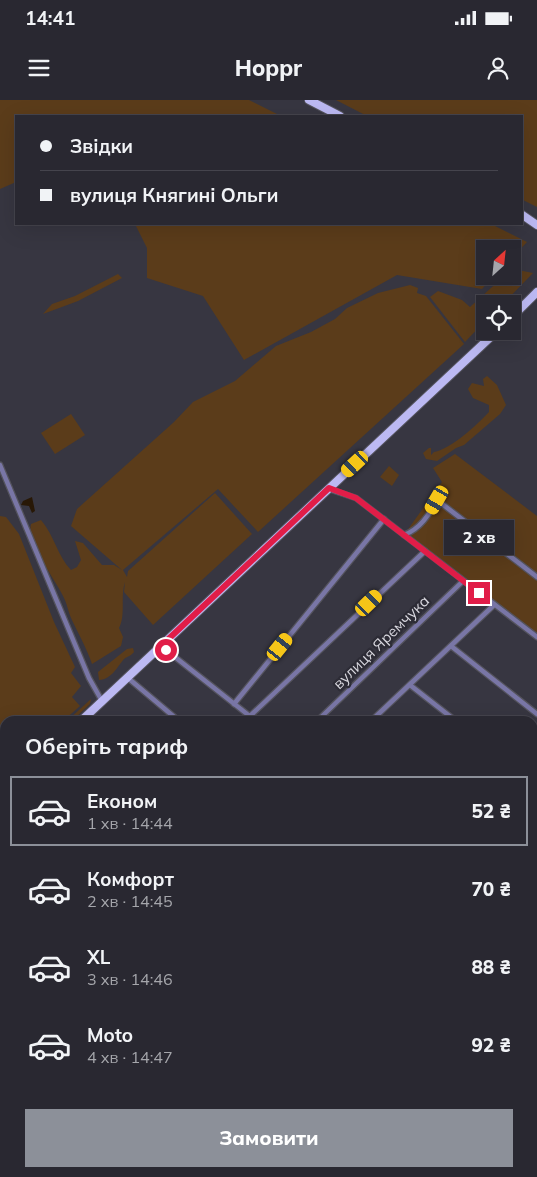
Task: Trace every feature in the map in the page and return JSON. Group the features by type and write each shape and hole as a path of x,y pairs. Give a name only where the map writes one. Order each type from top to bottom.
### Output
{"main road":[{"path":"309,100 338,115"},
{"path":"523,215 537,225"},
{"path":"521,308 537,292"},
{"path":"86,716 487,340"}],"street":[{"path":"0,465 89,678 102,701"},
{"path":"329,488 356,498 537,637"},
{"path":"404,534 413,531 421,524 437,500 537,577"},
{"path":"234,704 384,519"},
{"path":"161,646 250,716 424,551"},
{"name":"вулиця Яремчука","path":"321,716 463,581"},
{"path":"376,716 494,605"},
{"path":"451,646 537,714"},
{"path":"128,678 173,716"},
{"path":"410,685 450,716"}],"shaded area":[{"path":"0,100 249,100 279,115 15,115 15,182 0,189"},
{"path":"336,100 537,100 537,207 523,200 523,115 365,115"},
{"path":"136,225 493,225 527,242 521,248 521,240 476,240 476,285 486,285 482,289 397,275 244,360 203,296 147,278 147,248"},
{"path":"521,271 533,273 512,295 483,295 494,285 521,285"},
{"path":"118,274 122,278 78,301 43,314 52,304 75,296"},
{"path":"410,285 418,288 417,293 426,296 464,344 258,532 218,489 123,570 127,577 128,571 215,493 252,534 153,625 124,592 125,582 123,594 122,617 119,628 123,637 121,646 92,664 64,599 37,550 31,532 31,524 41,520 71,570 77,567 81,560 75,541 83,543 102,565 114,565 122,570 71,526 77,509 174,422 193,402 235,381 276,346 311,332 335,319 347,308 378,293"},
{"path":"438,291 462,300 470,307 476,302 476,330 465,342 430,297"},
{"path":"487,376 497,385 506,405 500,414 464,445 437,461 426,459 423,453 429,448 431,448 431,455 448,446 471,430 489,412 489,405 473,398 468,389 472,383 484,386 483,379"},
{"path":"71,414 85,435 55,454 41,433"},
{"path":"455,454 537,516 537,633 408,537 406,532 442,482 433,468"},
{"path":"389,466 399,475 392,486 380,477"},
{"path":"32,497 35,511 32,513 29,506 21,505 23,501"},
{"path":"0,516 6,517 19,534 54,622 75,667 71,673 81,686 72,697 80,706 69,716 0,716"},
{"path":"133,648 134,652 124,659 111,675 99,680 98,672 127,649"},
{"path":"91,699 90,704 77,716 72,716"}],"route":[{"path":"166,650 161,646 329,488 356,498 479,593"}]}
